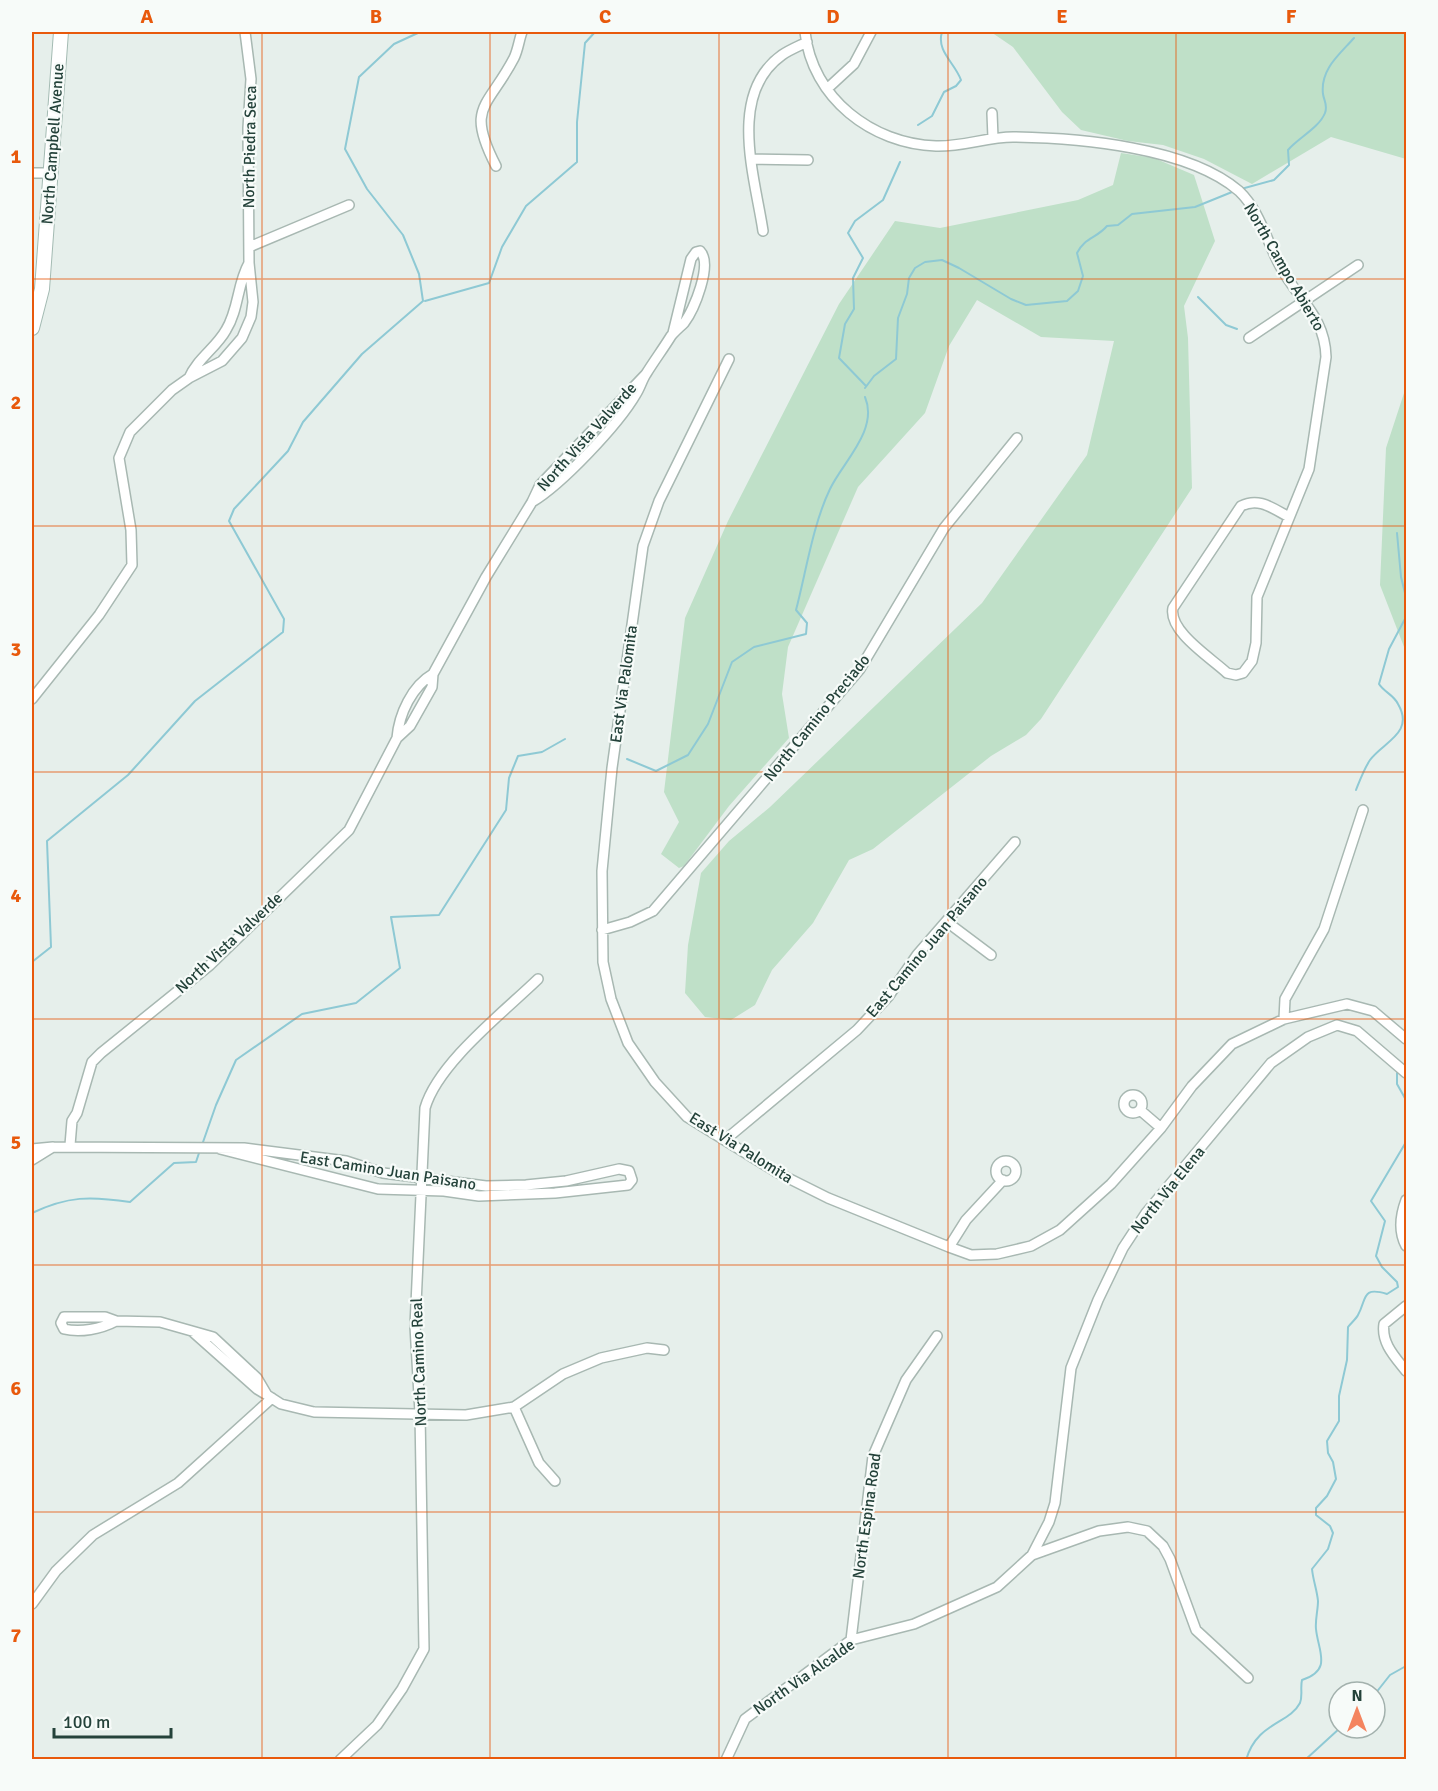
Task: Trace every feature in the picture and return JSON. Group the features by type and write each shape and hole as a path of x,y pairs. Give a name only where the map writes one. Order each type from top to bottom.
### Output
{"main road":[{"name":"North Campbell Avenue","path":"32,328 42,289 61,32"}],"street":[{"name":"North Piedra Seca","path":"32,699 35,688 99,615 132,565 131,530 119,458 130,432 189,378 222,360 242,338 253,302 249,263 248,128 251,79 245,32"},
{"path":"496,166 483,139 480,116 494,87 515,55 522,32"},
{"name":"North Campo Abierto","path":"805,32 819,74 841,109 890,138 937,146 993,138 1098,142 1170,158 1210,172 1240,192 1256,215 1280,266 1318,320 1325,340 1326,357 1309,469 1257,597 1256,643 1249,668 1240,678 1227,673 1178,630 1168,616 1236,512 1248,499 1261,502 1289,517"},
{"path":"828,88 854,64 871,32"},
{"path":"763,231 748,121 755,92 763,76 782,56 807,42"},
{"path":"992,113 993,138"},
{"path":"753,159 808,160"},
{"path":"32,173 52,173"},
{"path":"249,247 350,205"},
{"name":"North Vista Valverde","path":"70,1145 72,1121 77,1113 92,1062 210,965 349,830 397,738 415,716 432,687 433,674 486,577 532,502 548,493 593,447 636,395 646,374 673,333 685,321 704,277 705,259 700,251 696,252 692,259 673,333"},
{"name":"North Piedra Seca","path":"189,378 193,368 214,348 228,329 249,263"},
{"path":"1249,339 1358,265"},
{"name":"East Via Palomita","path":"729,359 659,501 643,546 612,768 602,871 603,962 611,999 628,1042 655,1082 687,1117 778,1173 828,1198 971,1255 997,1254 1031,1246 1060,1230 1111,1184 1161,1128 1192,1086 1232,1044 1284,1020 1347,1004 1373,1011 1407,1039"},
{"name":"North Camino Preciado","path":"602,930 630,922 653,910 797,744 860,669 944,528 1017,438"},
{"path":"1284,1020 1285,999 1324,929 1363,810"},
{"name":"East Camino Juan Paisano","path":"725,1140 857,1030 888,997 917,955 1015,842"},
{"path":"947,922 991,955"},
{"name":"North Camino Real","path":"340,1760 377,1725 402,1689 424,1649 420,1413 415,1326 422,1126 425,1108 433,1087 453,1062 538,979"},
{"name":"North Via Elena","path":"1032,1555 1049,1522 1055,1503 1071,1368 1098,1300 1123,1248 1146,1213 1271,1063 1308,1037 1337,1025 1357,1031 1407,1073"},
{"path":"1140,1110 1161,1128"},
{"name":"East Camino Juan Paisano","path":"32,1149 70,1145 244,1148 346,1161 383,1173 420,1179 486,1186 567,1181 619,1169 629,1171 632,1180 628,1185 609,1188 517,1196 479,1196 444,1191 378,1189 220,1149"},
{"name":"East Camino Juan Paisano","path":"32,1160 53,1147"},
{"path":"949,1247 966,1220 1003,1180"},
{"path":"1407,1200 1401,1220 1401,1230 1407,1246"},
{"path":"1407,1306 1384,1324 1383,1332 1394,1356 1407,1371"},
{"path":"116,1321 107,1326 73,1332 64,1329 61,1323 64,1317 105,1317 116,1321 160,1322 195,1333 257,1389 292,1408 314,1412 466,1415 514,1407 563,1374 582,1365 639,1349 664,1350"},
{"name":"North Espina Road","path":"851,1640 873,1456 906,1380 937,1336"},
{"path":"32,1604 56,1571 93,1534 178,1483 269,1396"},
{"path":"514,1407 539,1463 555,1481"},
{"path":"1032,1555 1099,1531 1128,1527 1147,1531 1163,1546 1170,1559 1196,1630 1248,1678"},
{"name":"North Via Alcalde","path":"726,1760 745,1719 851,1640 914,1624 959,1606 997,1587 1032,1555"}],"green space":[{"path":"991,32 1406,32 1406,159 1331,137 1252,184 1204,159 1163,145 1128,141 1081,130 1062,112 1013,47"},
{"path":"1121,153 1154,158 1194,175 1215,241 1184,306 1188,338 1192,488 1041,719 1026,735 991,756 873,849 849,860 813,923 772,970 755,1005 731,1020 705,1017 685,993 688,945 701,873 729,841 770,807 982,603 1087,455 1114,341 1041,337 977,300 949,346 925,413 858,487 788,647 782,694 789,738 729,806 684,866 679,868 661,854 679,822 664,792 685,618 728,521 839,304 895,221 940,228 1078,200 1113,185"},
{"path":"1406,387 1406,652 1380,585 1386,448"}],"waterway":[{"path":"32,962 51,947 47,841 128,775 195,701 283,632 284,619 229,521 234,509 288,451 303,422 362,354 423,301 419,274 403,235 367,189 345,149 359,77 394,44 420,32"},
{"path":"425,301 489,283 502,247 526,206 577,162 577,122 585,43 595,32"},
{"path":"918,125 932,116 944,92 956,86 961,80 944,51 942,32"},
{"path":"1241,189 1274,180 1289,165 1288,150 1313,128 1325,113 1323,85 1328,70 1337,56 1354,38"},
{"path":"866,386 839,358 845,324 854,309 853,278 863,258 848,233 855,221 883,200 900,162"},
{"path":"865,388 874,376 896,359 898,318 907,294 909,278 915,268 925,262 942,260 1026,305 1067,301 1078,291 1083,276 1077,253 1083,244 1107,226 1118,225 1132,214 1195,207 1232,192"},
{"path":"1198,297 1226,325 1237,329"},
{"path":"627,759 656,771 688,755 708,724 732,662 754,647 806,634 807,623 796,610 810,548 830,489 863,434 868,409 865,397"},
{"path":"1397,533 1401,577 1406,597"},
{"path":"1356,790 1370,760 1395,736 1403,722 1396,701 1379,684 1389,649 1406,617"},
{"path":"202,1145 216,1105 236,1060 302,1014 356,1003 400,968 391,917 439,915 506,810 509,778 518,756 542,752 565,739"},
{"path":"1397,1073 1397,1084 1406,1100"},
{"path":"1246,1760 1258,1738 1295,1710 1301,1700 1302,1680 1312,1676 1321,1665 1316,1626 1318,1601 1312,1569 1328,1549 1333,1533 1330,1526 1316,1515 1316,1508 1327,1496 1336,1479 1327,1441 1339,1421 1339,1396 1347,1360 1348,1327 1357,1316 1369,1293 1387,1294 1398,1287 1397,1282 1382,1267 1376,1256 1385,1221 1371,1201 1406,1142"},
{"path":"32,1213 68,1200 91,1198 130,1202 174,1163 196,1162 200,1150"},
{"path":"1386,1680 1390,1675 1406,1666"},
{"path":"1305,1760 1327,1740"}]}
